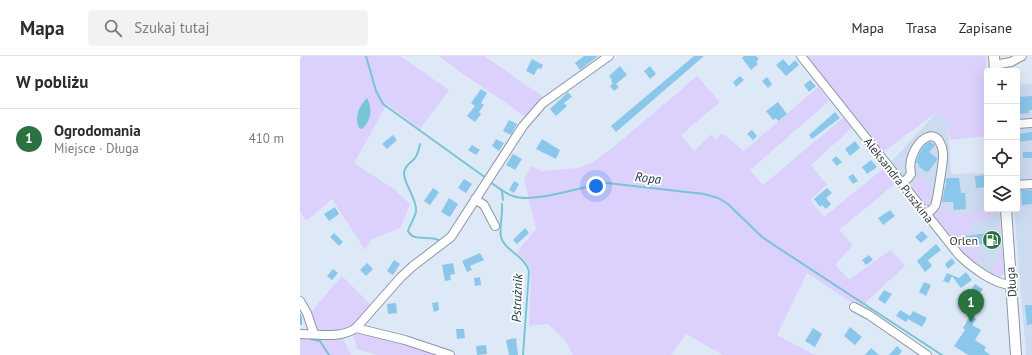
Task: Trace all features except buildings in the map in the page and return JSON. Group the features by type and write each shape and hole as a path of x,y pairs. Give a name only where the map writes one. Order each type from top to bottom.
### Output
{"main road":[{"name":"Długa","path":"1006,212 1016,355"}],"street":[{"path":"300,334 339,335 348,333 356,328 413,266 451,237 523,126 543,103 609,56"},
{"name":"Aleksandra Puszkina","path":"801,56 960,255 971,266 999,282 1006,285 1012,285"},
{"path":"994,64 1011,62 1022,56"},
{"path":"1020,124 1032,123"},
{"path":"902,183 911,174 909,167 918,145 925,137 931,136 936,138 941,145 943,156 936,205 926,214"},
{"path":"1020,185 1032,184"},
{"path":"475,199 484,205 495,226"},
{"path":"300,301 307,313 314,334"},
{"path":"854,307 869,315 928,355"},
{"path":"356,328 405,340 450,355"}],"shaded area":[{"path":"303,56 400,56 449,90 420,129 387,104 354,163 394,189 410,204 400,228 372,239 365,250 332,199 306,221 300,212 300,59"},
{"path":"439,56 484,56 545,98 526,117"},
{"path":"806,56 986,56 986,68 984,68 984,136 950,140 948,124 937,112 883,152"},
{"path":"697,76 720,102 681,135 694,151 712,134 716,140 722,133 744,151 818,87 829,101 750,170 763,185 843,118 852,128 811,165 827,185 810,200 824,217 884,168 896,183 839,230 853,245 835,265 849,279 891,250 905,266 860,308 807,273 777,335 815,355 723,355 686,334 671,355 573,355 565,340 548,324 529,326 531,271 526,261 517,252 536,229 524,179 532,166 541,171 578,168 593,162 616,145"},
{"path":"1032,84 1032,355 1026,355 1014,212 1020,212 1020,85"},
{"path":"937,112 948,124 951,174 984,173 984,212 999,212 1004,273 1000,276 995,276 973,265 962,254 891,162"},
{"path":"920,175 928,184 930,188 930,195 933,196 932,203 930,205 925,203 912,187 912,184"},
{"path":"939,210 948,213 995,212 990,218 981,221 971,221 972,234 964,235 965,248 967,250 979,251 979,263 975,263 967,257 937,219 936,213"},
{"path":"998,220 1000,220 1004,273 999,277 993,275 991,271 1001,253"},
{"path":"342,276 372,306 355,326 338,332 318,329 310,313"},
{"path":"353,334 387,338 442,355 377,355 357,349"},
{"path":"300,336 343,339 351,355 300,355"}],"water":[{"path":"367,98 370,106 370,115 362,129 359,128 357,116 360,108"}],"waterway":[{"name":"Ropa","path":"366,56 376,91 383,104 486,178"},
{"path":"420,144 416,156 406,166 404,171 406,182 416,206 416,211 408,231 414,237 433,238 441,241"},
{"name":"Ropa","path":"489,181 506,193 522,198 533,198 558,194 607,183 704,194 718,198 728,204 762,237 942,355"},
{"name":"Pstrużnik","path":"502,191 503,200"},
{"name":"Pstrużnik","path":"502,204 500,229 503,242 523,261 529,271 523,355"},
{"path":"300,315 301,324"},
{"path":"310,339 320,341 329,355"}],"place":[{"name":"Orlen","path":"992,240"},
{"name":"Ogrodomania","path":"971,322"}]}
